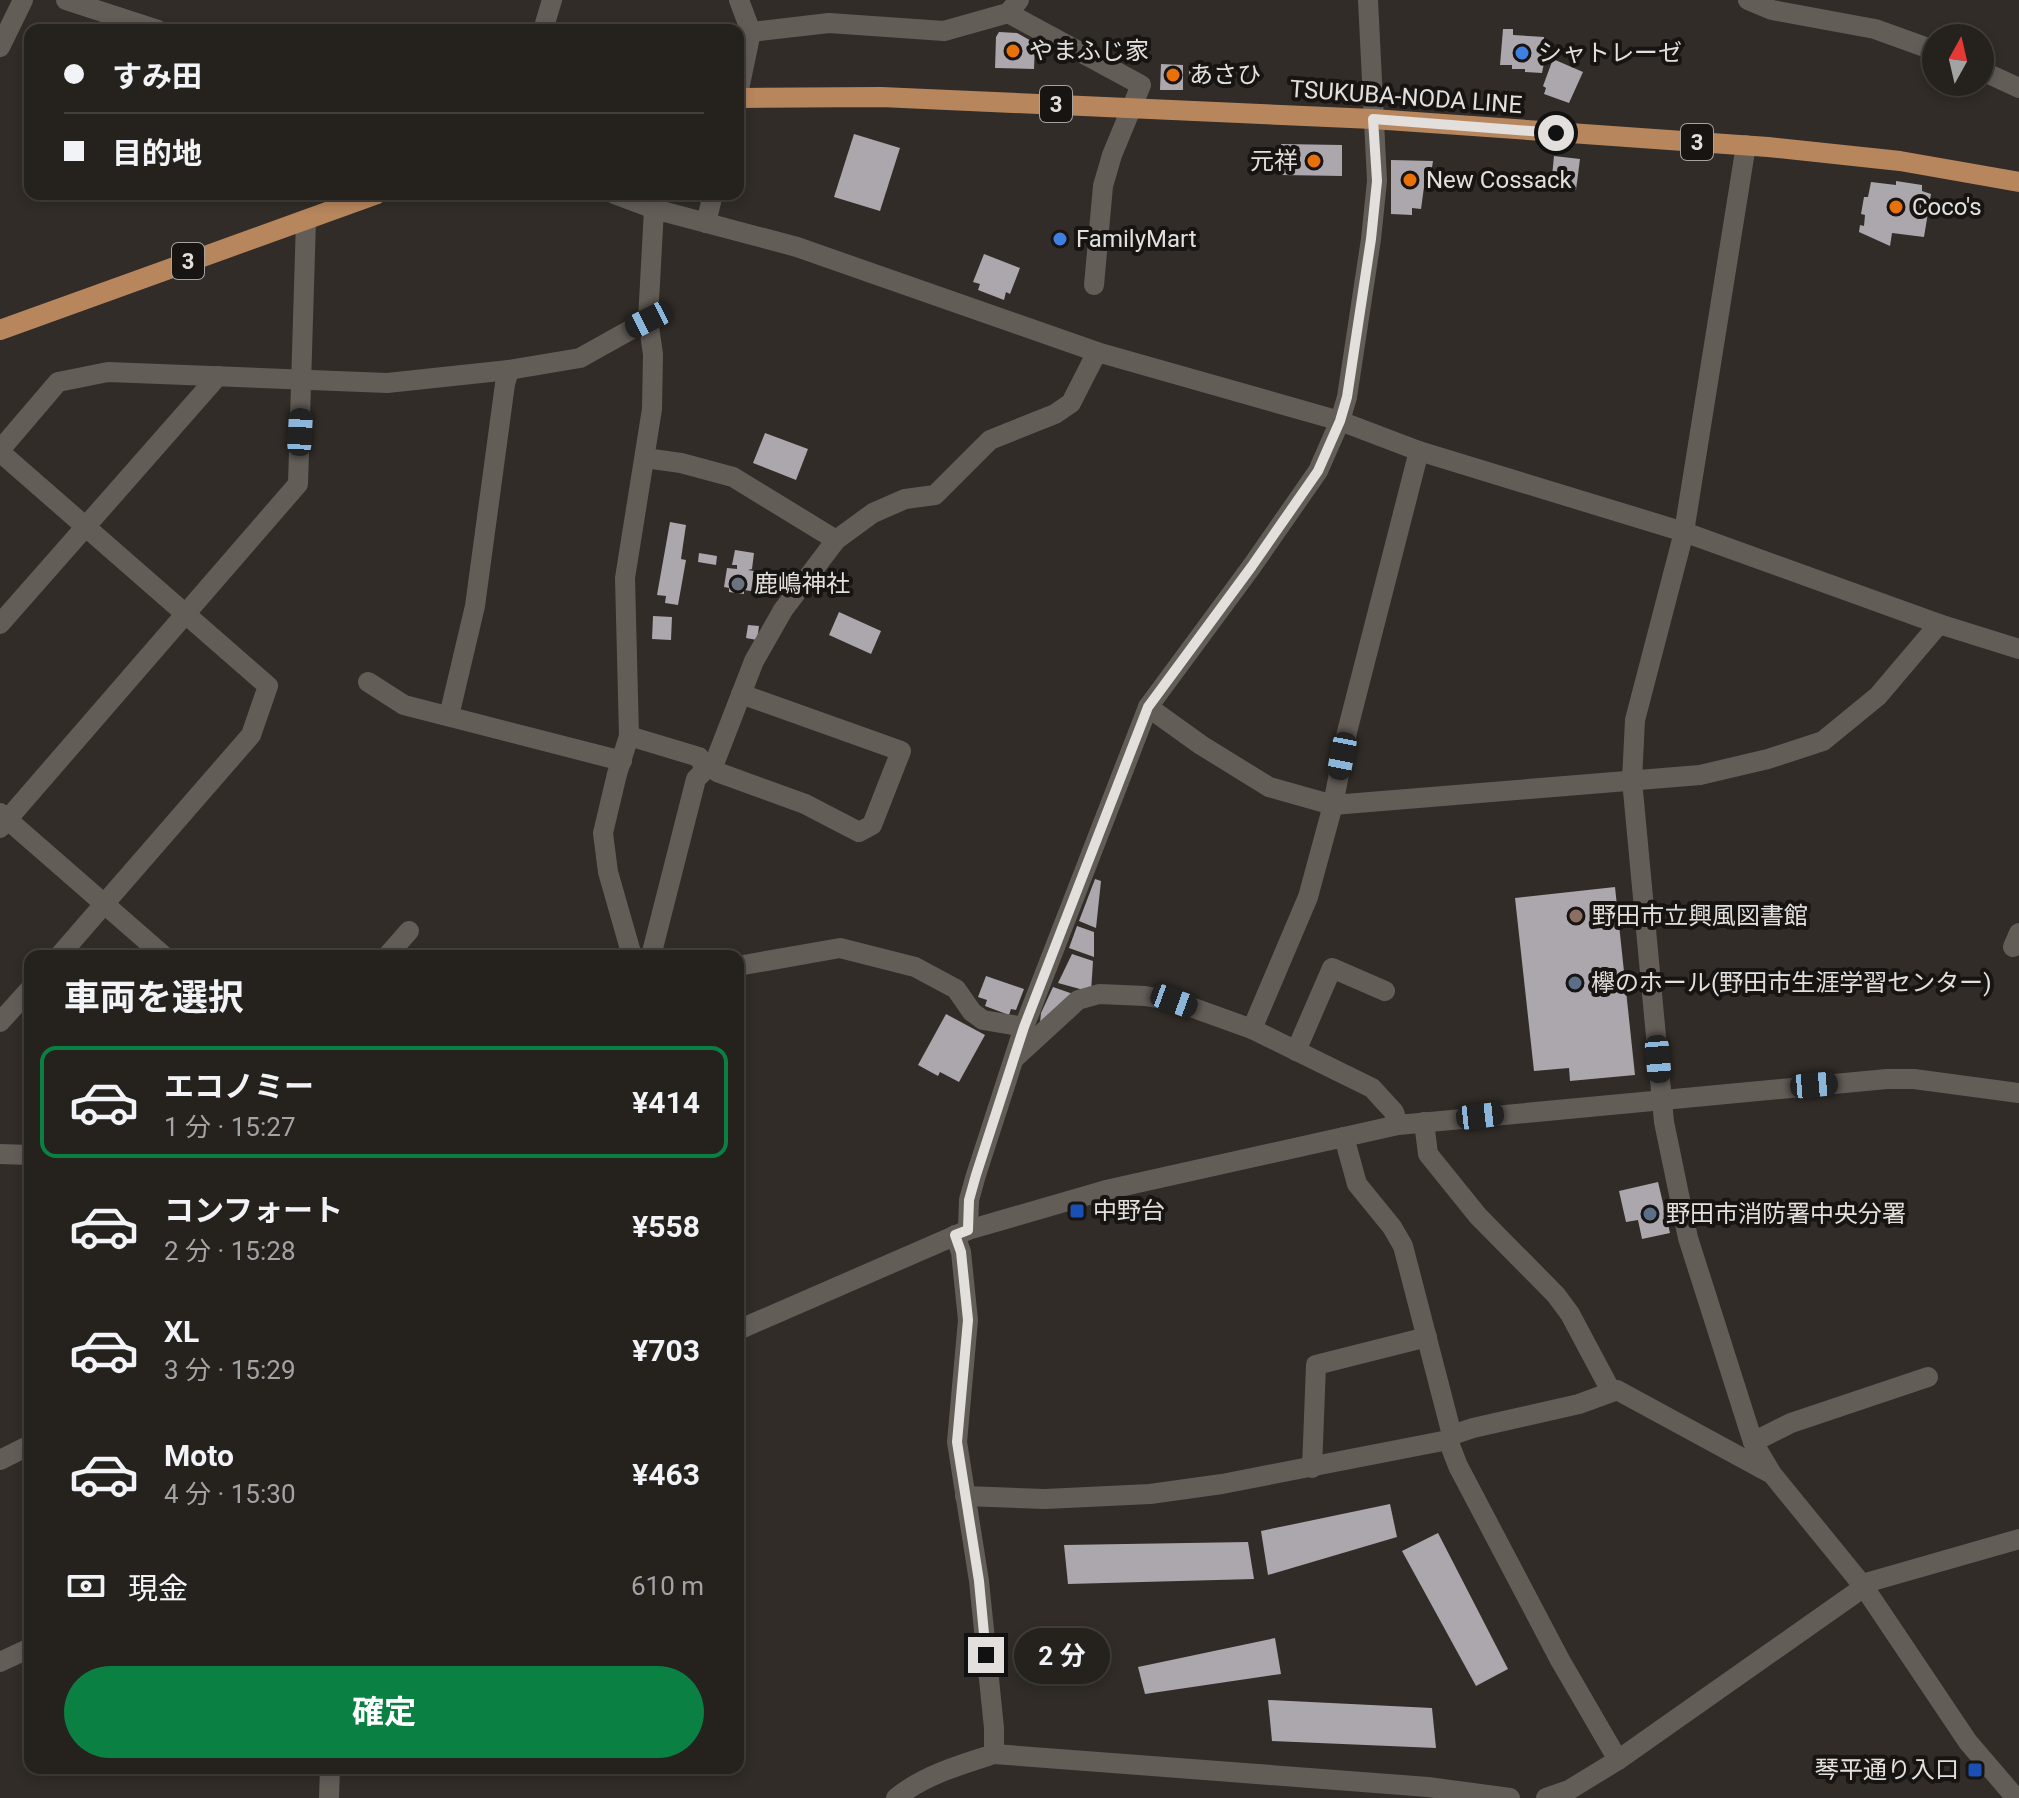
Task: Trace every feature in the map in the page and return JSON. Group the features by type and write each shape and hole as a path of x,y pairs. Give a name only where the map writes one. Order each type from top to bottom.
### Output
{"main road":[{"name":"TSUKUBA-NODA LINE","path":"744,96 881,97 1373,119 1746,145 1900,161 2019,182"},
{"name":"3","path":"0,330 361,200"}],"street":[{"path":"0,47 23,0"},
{"path":"66,0 140,24"},
{"path":"545,24 552,0"},
{"path":"739,0 751,32 744,66"},
{"path":"994,1754 979,1581 957,1442 968,1320 961,1252 969,1200 1024,1027 1148,707 1318,471 1340,421 1347,397 1377,181 1368,0"},
{"path":"1748,0 1772,10 1875,29 1922,46"},
{"path":"751,32 829,23 944,31 1013,7 1141,85 1112,155 1103,186 1094,285"},
{"path":"1994,76 2019,88"},
{"path":"1746,145 1684,532 1635,720 1632,780 1661,1099 1688,1238 1753,1442 1772,1474 1863,1586 1968,1742 2016,1798"},
{"path":"630,200 797,247 1097,352 1340,421 1419,451 1684,532 1939,624 2019,649"},
{"path":"706,223 712,200"},
{"path":"647,950 617,909 604,855 603,833 629,736 625,578 652,409 653,354 648,320 654,209"},
{"path":"157,950 2,820 186,615 298,484 306,220"},
{"path":"64,950 251,735 268,686 0,451 58,382 108,372 387,383 509,370 580,358 648,320"},
{"path":"652,950 696,779 716,759 754,661 783,610 836,540 873,513 905,499 935,495 990,440 1055,414 1071,403 1097,352"},
{"path":"449,716 475,606 509,370"},
{"path":"0,624 218,376"},
{"path":"1252,1029 1308,897 1419,451"},
{"path":"645,458 681,463 733,477 836,540"},
{"path":"1148,707 1201,745 1269,787 1333,805 1700,775 1768,759 1823,741 1878,696 1939,624"},
{"path":"368,682 404,705 622,761"},
{"path":"629,736 699,757 708,768 805,804 859,832 872,825 901,751 741,694"},
{"path":"392,950 409,931"},
{"path":"744,965 840,948 915,967 956,989 972,1012 983,1020 1024,1027"},
{"path":"1296,1051 1332,968 1385,991"},
{"path":"1014,1059 1078,1000 1099,994 1145,996 1174,1001 1252,1029 1372,1088 1394,1112 1398,1125"},
{"path":"0,1022 24,996"},
{"path":"744,1327 962,1233 1106,1190 1398,1125 1887,1079 1914,1079 2019,1093"},
{"path":"1424,1122 1428,1154 1447,1182 1556,1295 1570,1314 1611,1391"},
{"path":"1344,1137 1357,1184 1392,1227 1403,1246 1458,1466 1552,1646 1618,1760"},
{"path":"0,1154 24,1155"},
{"path":"1312,1468 1316,1365 1427,1337"},
{"path":"1753,1442 1791,1423 1928,1377"},
{"path":"965,1496 1045,1499 1150,1494 1312,1468 1450,1438 1579,1404 1617,1390 1772,1474"},
{"path":"0,1460 24,1448"},
{"path":"1546,1798 1569,1790 1618,1760 1863,1586 2019,1539"},
{"path":"0,1662 24,1651"},
{"path":"896,1798 908,1788 952,1768 994,1754 1428,1787 1510,1798"},
{"path":"329,1798 330,1774"}],"building":[{"path":"1503,29 1513,29 1513,35 1544,37 1543,53 1546,53 1542,73 1500,65"},
{"path":"999,32 1017,33 1035,43 1034,69 995,68 996,37"},
{"path":"1553,59 1583,72 1569,103 1544,94 1546,88 1543,86"},
{"path":"1161,64 1183,65 1183,90 1160,90"},
{"path":"1189,64 1212,65 1212,84 1189,84"},
{"path":"854,134 900,148 880,211 834,197"},
{"path":"1281,144 1342,145 1342,176 1281,175"},
{"path":"1554,156 1580,159 1576,190 1551,187"},
{"path":"1391,160 1433,161 1429,187 1424,187 1421,209 1412,208 1412,215 1391,214"},
{"path":"1896,181 1922,185 1922,191 1931,194 1924,237 1892,233 1890,246 1859,232 1860,225 1864,226 1865,215 1861,214 1871,182 1896,185"},
{"path":"984,254 1020,268 1010,294 1006,292 1004,300 978,290 980,284 973,282"},
{"path":"765,433 808,449 796,480 753,463"},
{"path":"670,522 686,525 681,559 686,560 678,605 665,603 666,596 657,595"},
{"path":"735,550 754,553 752,569 748,570 754,571 751,591 744,590 744,594 729,592 729,588 724,587 727,568 737,569 737,565 732,565"},
{"path":"699,553 717,556 716,565 698,562"},
{"path":"773,582 782,584 782,592 772,591"},
{"path":"839,612 881,631 871,654 829,635"},
{"path":"653,616 672,617 671,640 652,639"},
{"path":"748,625 759,626 757,640 746,638"},
{"path":"1095,879 1101,881 1096,928 1079,921"},
{"name":"欅のホール(野田市生涯学習センター)","path":"1615,887 1635,1075 1570,1081 1569,1068 1534,1071 1515,898"},
{"path":"1077,926 1094,932 1094,957 1069,948"},
{"path":"1072,954 1093,961 1091,992 1058,983"},
{"path":"986,976 1024,989 1016,1010 1011,1009 1009,1015 985,1006 987,1000 978,997"},
{"path":"1053,987 1076,995 1040,1023 1041,1013"},
{"path":"946,1014 985,1035 959,1082 940,1072 938,1076 918,1065"},
{"path":"1658,1182 1670,1233 1642,1239 1638,1220 1626,1222 1619,1191"},
{"path":"1390,1504 1397,1537 1268,1575 1261,1531"},
{"path":"1438,1533 1508,1669 1476,1686 1402,1551"},
{"path":"1248,1542 1254,1579 1068,1584 1064,1545"},
{"path":"1275,1638 1281,1674 1145,1694 1138,1667"},
{"path":"1268,1700 1432,1708 1436,1748 1272,1741"}],"place":[{"name":"やまふじ家","path":"1013,51"},
{"name":"シャトレーゼ","path":"1522,53"},
{"name":"あさひ","path":"1173,75"},
{"name":"元祥","path":"1314,161"},
{"name":"New Cossack","path":"1410,180"},
{"name":"Coco's","path":"1896,207"},
{"name":"FamilyMart","path":"1060,239"},
{"name":"鹿嶋神社","path":"738,584"},
{"name":"野田市立興風図書館","path":"1576,916"},
{"name":"欅のホール(野田市生涯学習センター)","path":"1575,983"},
{"name":"中野台","path":"1077,1211"},
{"name":"野田市消防署中央分署","path":"1650,1214"},
{"name":"琴平通り入口","path":"1975,1770"}],"route":[{"path":"986,1655 979,1581 957,1442 968,1320 961,1252 955,1235 968,1230 969,1200 1024,1027 1148,707 1318,471 1340,421 1347,397 1371,239 1377,181 1373,119 1556,133"}]}
